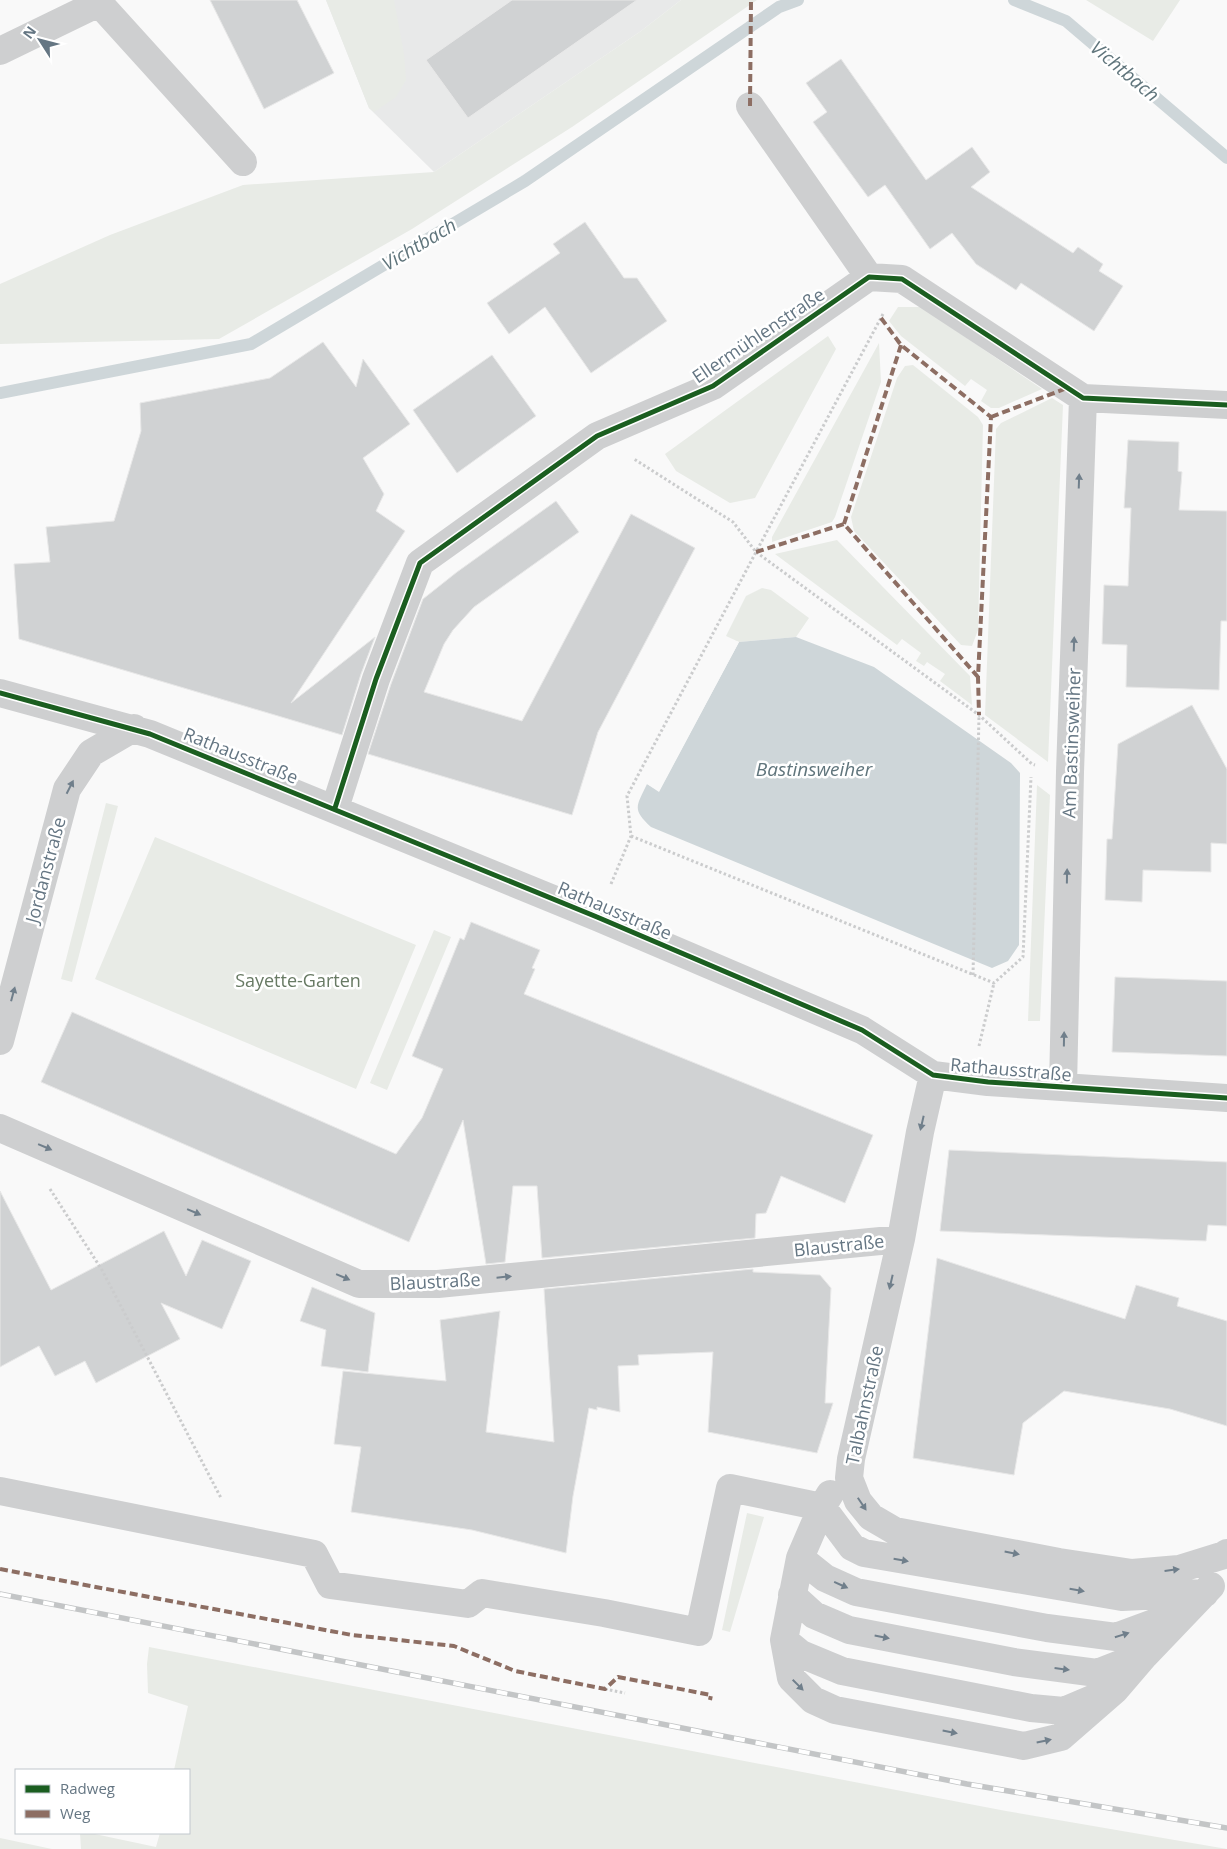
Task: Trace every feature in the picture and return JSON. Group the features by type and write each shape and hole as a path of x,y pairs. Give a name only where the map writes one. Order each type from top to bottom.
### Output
{"street":[{"path":"0,51 100,1 244,162"},
{"path":"750,106 869,277 902,279 1083,398 1227,404"},
{"name":"Ellermühlenstraße","path":"335,808 376,678 420,563 597,436 713,386 869,277"},
{"name":"Am Bastinsweiher","path":"1063,1088 1070,772 1083,398"},
{"name":"Rathausstraße","path":"0,693 134,728 335,808 862,1030 933,1075 972,1081 1227,1098"},
{"name":"Jordanstraße","path":"0,1041 67,789 91,753 134,728"},
{"name":"Talbahnstraße","path":"933,1075 920,1132 901,1239 851,1458 849,1478 858,1501 871,1517 895,1531 1059,1562 1132,1573 1179,1569 1227,1553"},
{"name":"Blaustraße","path":"0,1128 359,1284 438,1284 901,1239"},
{"path":"851,1458 822,1507 800,1558 784,1640 791,1678 813,1700 834,1710 1024,1746 1061,1738 1115,1690 1227,1566"},
{"path":"0,1491 314,1554 330,1585 468,1604 482,1593 604,1613 699,1632 730,1488 822,1507 852,1547 864,1553 1122,1597 1197,1601"},
{"path":"800,1558 825,1578 856,1592 1023,1624 1116,1638 1197,1601"},
{"path":"792,1595 814,1615 849,1630 1014,1662 1097,1673 1145,1655"},
{"path":"784,1640 801,1654 842,1671 1031,1708 1064,1711 1115,1690"}],"path":[{"path":"597,917 631,836 627,796 902,279"},
{"path":"597,436 733,522 756,552 979,715 1032,764 1070,772"},
{"path":"973,975 979,715"},
{"path":"972,1081 994,983 1023,957 1032,764"},
{"path":"631,836 994,983"},
{"path":"50,1189 102,1270 244,1541"},
{"path":"605,1689 625,1693"}],"shaded area":[{"path":"326,0 681,0 641,31 434,172 369,108"}],"green space":[{"path":"326,0 394,0 404,54 406,80 396,97 374,112 369,108"},
{"path":"681,0 757,0 572,127 412,229 219,339 0,344 0,284 110,235 243,185 434,172 641,31"},
{"path":"1086,0 1180,0 1153,41"},
{"path":"898,307 921,307 1042,389 999,408 991,408 981,401 987,390 971,379 965,386 901,336 889,321"},
{"path":"828,336 836,349 755,498 730,503 676,471 665,454"},
{"path":"879,343 881,382 835,517 832,522 772,542 772,537"},
{"path":"913,365 978,417 983,425 978,630 972,646 961,645 854,531 851,517 897,378 905,366"},
{"path":"1052,398 1063,405 1048,762 985,715 996,429 1001,423"},
{"path":"837,540 970,676 972,705 940,681 945,674 927,662 924,666 916,661 921,653 902,639 897,645 775,554"},
{"path":"762,588 771,590 809,618 796,637 739,642 726,636 746,596"},
{"path":"1037,785 1050,795 1040,1021 1028,1021"},
{"path":"106,803 118,806 72,982 61,979"},
{"name":"Sayette-Garten","path":"155,837 416,945 356,1089 95,979"},
{"path":"434,930 451,937 387,1090 370,1083"},
{"path":"747,1513 764,1517 730,1632 722,1630"},
{"path":"149,1647 1006,1811 1227,1849 81,1849 80,1834 95,1834 156,1847 160,1834 190,1834 190,1769 174,1769 188,1706 148,1693 147,1664"},
{"path":"0,1838 52,1849 0,1849"}],"water":[{"name":"Bastinsweiher","path":"796,637 874,667 1011,763 1020,773 1019,945 1008,961 992,968 651,827 638,812 638,803 647,784 659,791 739,642"}],"pier":[{"path":"737,641 739,642 659,792 647,784 648,782 658,788"}],"building":[{"path":"210,0 297,0 334,73 264,109"},
{"path":"512,0 637,0 468,118 426,60"},
{"path":"841,59 926,180 972,147 990,172 971,187 1073,253 1078,247 1103,264 1099,271 1123,286 1094,331 1021,283 1016,290 976,264 952,233 930,249 885,185 868,197 813,122 827,112 806,83"},
{"path":"585,222 624,278 637,278 667,321 591,373 545,307 509,334 487,303 560,253 553,244"},
{"path":"323,342 356,387 363,359 410,424 363,458 384,494 376,511 405,531 291,703 375,637 342,735 19,639 14,564 50,562 46,527 114,521 141,431 140,403 270,378"},
{"path":"492,355 536,416 457,473 413,410"},
{"path":"1128,440 1179,442 1178,471 1182,472 1179,510 1227,511 1227,621 1221,621 1219,690 1126,687 1127,645 1102,644 1104,585 1128,586 1131,508 1124,508"},
{"path":"556,501 579,532 474,607 453,630 444,644 424,692 522,721 631,514 695,548 598,732 572,815 368,754 391,684 423,599 457,572"},
{"path":"1192,705 1227,769 1227,844 1211,843 1211,872 1143,870 1142,902 1105,900 1107,839 1112,839 1118,744"},
{"path":"471,922 540,950 532,968 535,969 524,994 873,1135 845,1203 781,1176 766,1213 756,1214 755,1238 542,1258 537,1186 513,1186 505,1262 486,1264 463,1120 409,1242 41,1082 72,1012 396,1154 422,1118 443,1069 412,1056 460,938 464,940"},
{"path":"1115,977 1227,981 1227,1056 1112,1052"},
{"path":"949,1150 1227,1162 1227,1226 1208,1225 1206,1241 940,1231"},
{"path":"0,1191 51,1290 164,1231 186,1276 202,1240 251,1261 222,1329 161,1303 180,1339 96,1383 85,1361 55,1376 39,1346 0,1367"},
{"path":"937,1258 1125,1319 1136,1285 1179,1298 1177,1306 1227,1321 1227,1426 1170,1409 1064,1391 1023,1423 1014,1475 913,1458"},
{"path":"753,1269 753,1272 820,1275 831,1288 825,1403 833,1403 817,1453 708,1432 713,1352 638,1355 639,1365 618,1366 620,1412 597,1407 597,1410 589,1408 573,1496 566,1553 472,1530 351,1512 361,1447 334,1444 343,1371 446,1381 440,1320 500,1311 486,1432 554,1442 544,1289"},
{"path":"312,1287 375,1313 368,1372 321,1366 326,1330 300,1321"}],"waterway":[{"name":"Vichtbach","path":"0,393 251,344 525,181 779,7 798,0"},
{"name":"Vichtbach","path":"1014,0 1066,21 1227,158"}],"railway":[{"path":"0,1594 967,1784 1227,1828"}],"marked path":[{"path":"750,106 751,0"},
{"path":"881,318 901,345 991,417 978,677 979,715"},
{"path":"844,524 901,345"},
{"path":"991,417 1067,388"},
{"path":"756,552 844,524 978,677"},
{"path":"0,1569 352,1635 454,1646 515,1671 605,1689 618,1677 711,1695 710,1700"}],"cycle path":[{"path":"335,808 376,679 420,563 597,436 713,386 869,277 902,279 1083,398 1227,405"},
{"path":"0,693 150,734 597,917 862,1030 933,1075 988,1082 1227,1098"}]}
